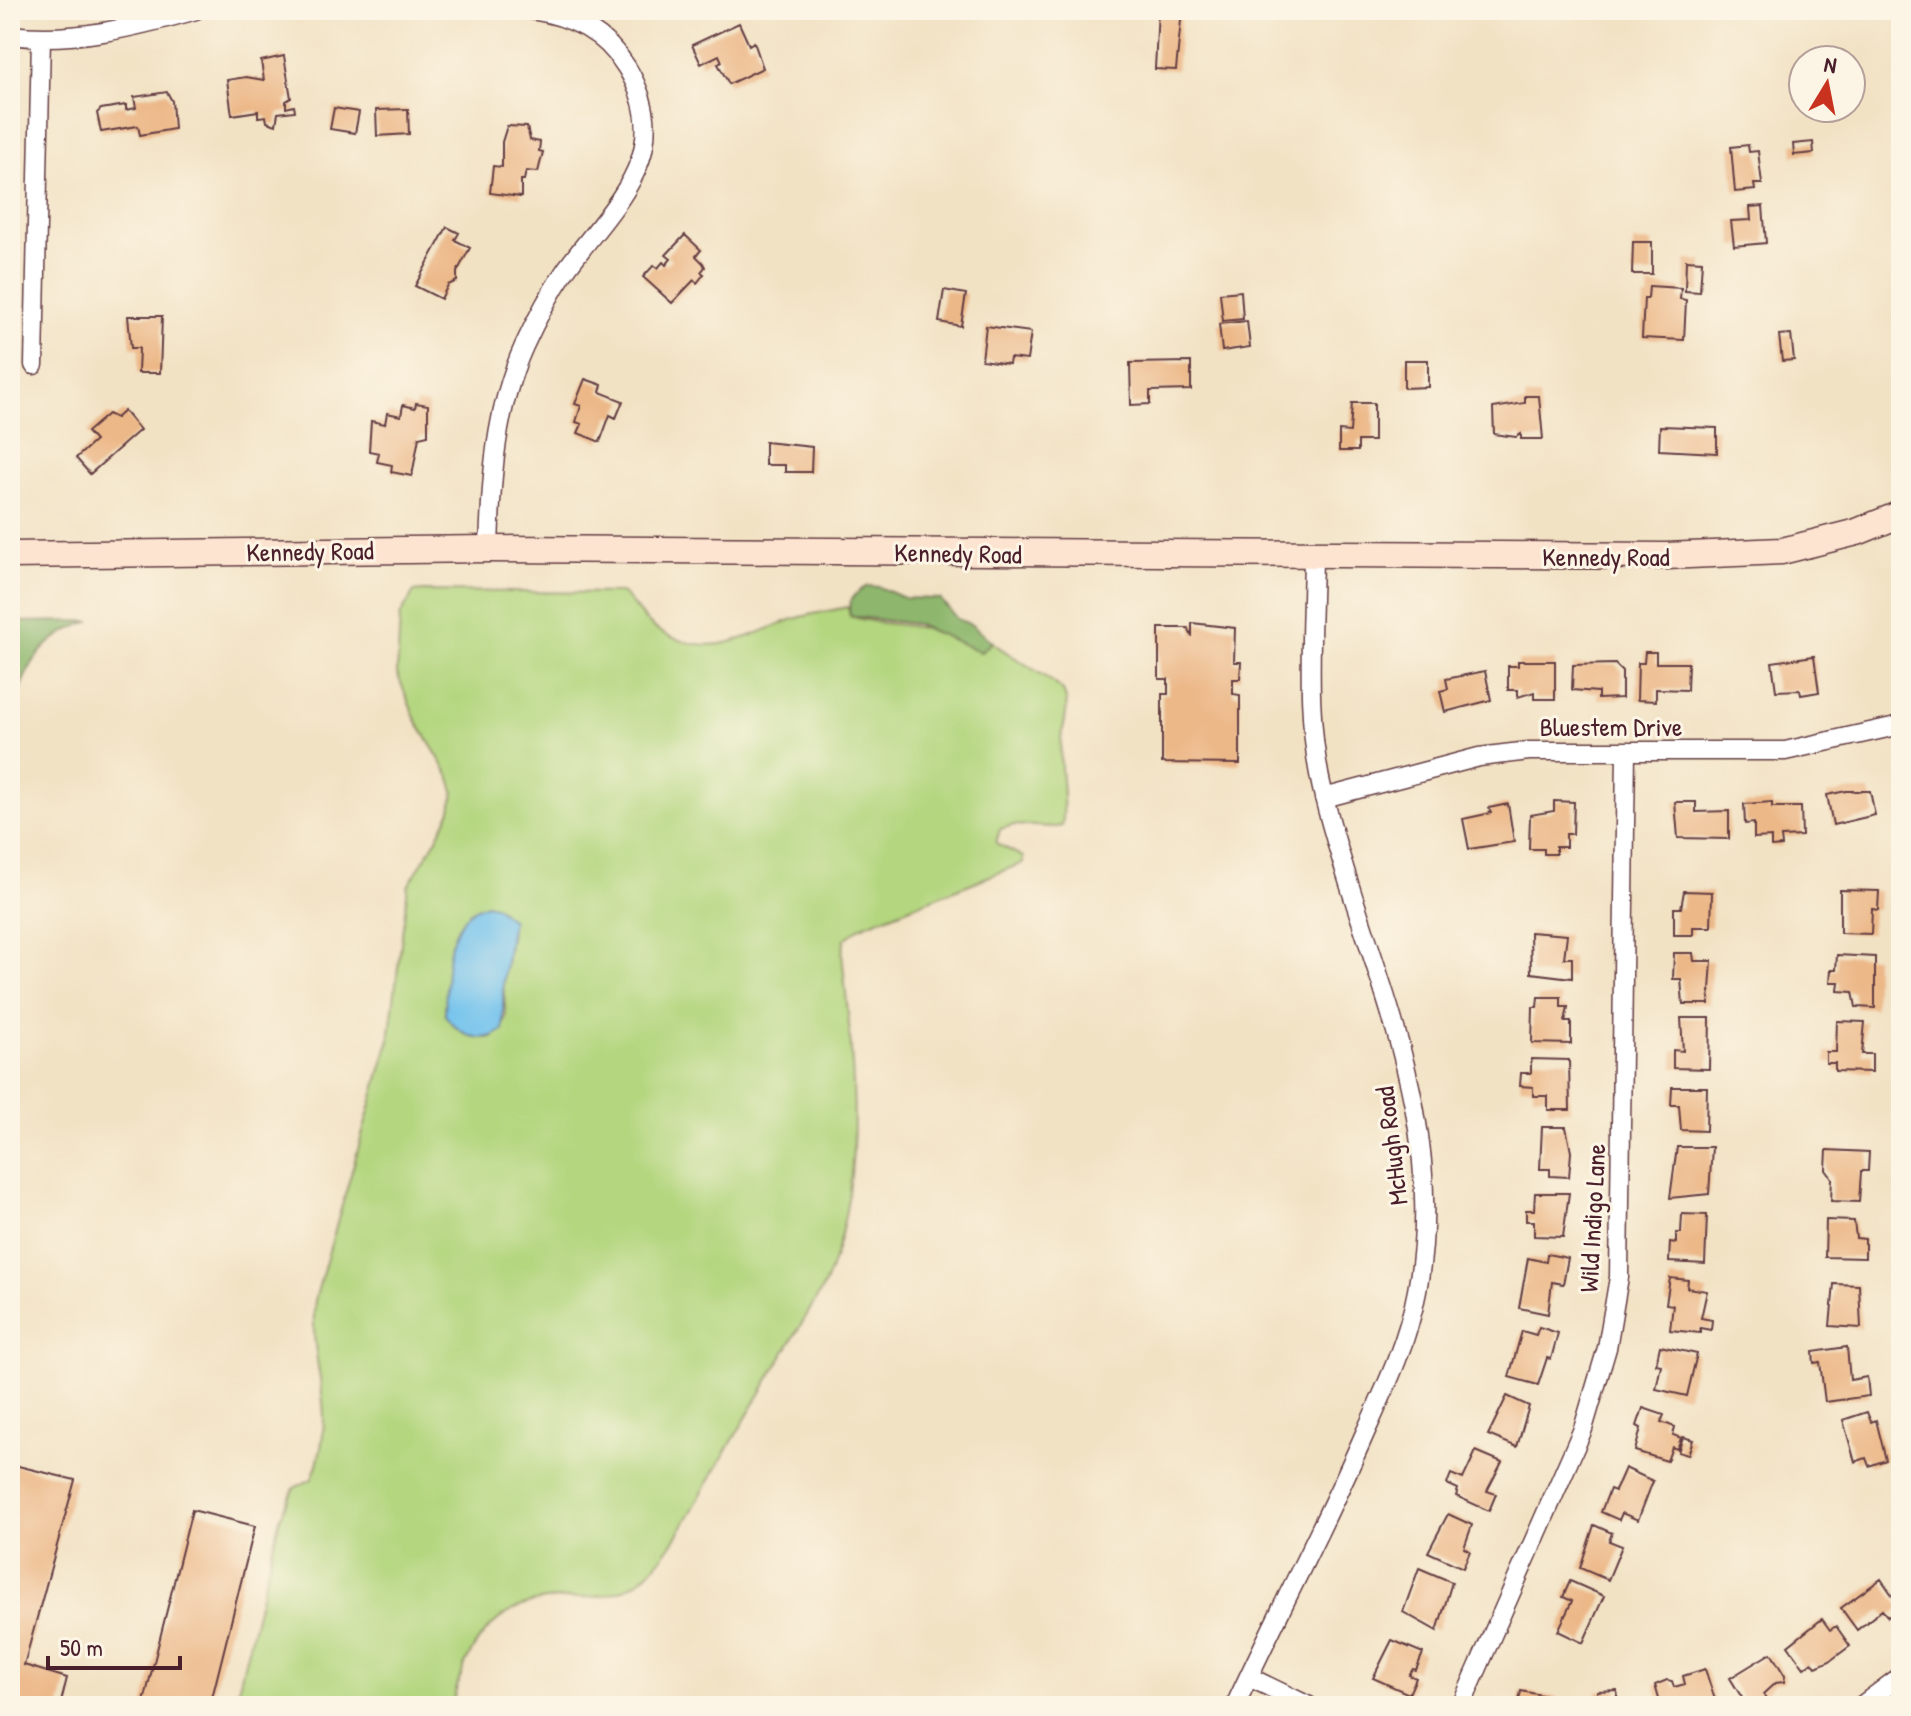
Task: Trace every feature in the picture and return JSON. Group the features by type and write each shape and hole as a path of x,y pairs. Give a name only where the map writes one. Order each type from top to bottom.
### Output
{"main road":[{"name":"Kennedy Road","path":"10,555 489,549 1666,556 1782,551 1857,532 1901,514"}],"street":[{"path":"10,35 41,37 138,27 196,10"},
{"path":"489,549 495,450 513,371 544,306 630,188 644,151 645,127 640,94 619,56 600,35 585,26 532,10"},
{"path":"34,365 41,37"},
{"name":"McHugh Road","path":"1235,1706 1393,1369 1417,1292 1425,1216 1420,1124 1401,1039 1324,798 1310,732 1313,556"},
{"name":"Bluestem Drive","path":"1324,798 1479,757 1529,751 1785,751 1901,725"},
{"name":"Wild Indigo Lane","path":"1461,1706 1583,1429 1603,1364 1618,1284 1626,751"},
{"path":"1862,1706 1901,1676"},
{"path":"1249,1677 1309,1706"}],"green space":[{"path":"868,586 879,587 904,598 940,599 957,619 972,625 992,642 981,652 916,624 850,616 853,598"},
{"path":"414,592 621,593 659,631 694,644 725,643 795,619 848,607 850,616 940,633 973,650 992,642 1063,691 1066,709 1060,751 1064,806 1062,826 1013,825 1000,829 996,843 1023,857 1023,863 860,927 845,939 842,953 854,1121 847,1204 839,1244 825,1284 684,1525 647,1574 616,1592 534,1602 499,1619 474,1648 457,1685 452,1706 234,1706 280,1518 294,1488 312,1479 320,1453 324,1408 315,1347 315,1300 389,1041 408,886 439,835 451,810 454,792 450,777 415,718 397,673 400,616","holes":["511,930 503,983 506,1017 494,1037 479,1038 466,1034 445,1015 451,943"]},
{"path":"91,621 73,628 47,645 23,681 10,714 10,622"}],"water":[{"path":"487,904 495,906 512,920 503,983 503,1030 479,1038 464,1033 445,1015 447,966 454,934 462,921 472,911"}],"building":[{"path":"1158,10 1182,10 1176,70 1155,69"},
{"path":"739,23 749,45 754,42 763,68 729,84 718,64 722,62 719,55 701,64 692,45"},
{"path":"284,56 291,98 286,101 286,108 294,106 295,111 278,113 276,125 267,122 266,116 258,117 258,111 232,115 227,80 246,77 264,80 261,61"},
{"path":"167,92 172,101 174,129 140,135 138,126 101,132 97,113 101,109 126,105 126,110 136,108 134,97"},
{"path":"334,108 359,112 355,133 330,129"},
{"path":"408,109 409,134 377,136 376,110"},
{"path":"507,126 527,127 530,140 540,142 539,151 543,152 538,172 526,171 524,180 521,180 521,197 490,193 493,166 502,167 502,142"},
{"path":"1813,142 1814,153 1794,155 1793,144"},
{"path":"1748,145 1749,152 1758,151 1762,184 1754,184 1755,190 1735,192 1731,147"},
{"path":"1763,206 1766,243 1734,246 1731,221 1751,220 1750,207"},
{"path":"447,227 459,233 455,240 470,248 457,272 457,281 448,285 441,299 415,286"},
{"path":"685,235 701,250 696,256 705,267 701,272 704,274 672,303 643,277 654,265 658,268 663,262 666,265 671,259 666,255"},
{"path":"1633,242 1652,242 1652,274 1632,274"},
{"path":"1686,260 1702,261 1700,292 1685,291"},
{"path":"1649,286 1681,288 1680,299 1686,300 1684,340 1642,338 1644,298 1648,298"},
{"path":"944,290 966,294 961,326 939,322"},
{"path":"1241,291 1243,319 1223,321 1220,293"},
{"path":"128,316 162,316 160,373 138,373 139,348 131,348"},
{"path":"1247,321 1250,347 1222,351 1219,324"},
{"path":"986,326 1031,332 1027,360 1010,358 1009,364 982,360"},
{"path":"1791,334 1794,360 1782,361 1779,335"},
{"path":"1404,360 1428,360 1428,387 1404,388"},
{"path":"1191,362 1191,390 1150,391 1150,404 1131,405 1130,363"},
{"path":"585,379 602,385 600,392 623,401 616,418 610,415 600,442 578,433 582,424 576,422 581,406 575,404"},
{"path":"1525,396 1539,396 1543,439 1521,439 1521,434 1516,437 1494,434 1493,408 1525,403"},
{"path":"416,403 428,405 428,435 419,437 412,476 391,472 392,465 377,462 379,453 369,451 371,421 385,424 387,413 401,416 403,405 415,408"},
{"path":"1352,403 1374,403 1374,441 1358,441 1358,451 1339,451 1339,431 1350,432"},
{"path":"124,411 140,430 90,474 76,458 95,441 87,432 108,414 116,418"},
{"path":"1660,426 1717,428 1717,453 1659,450"},
{"path":"765,442 812,447 811,472 785,472 785,465 765,465"},
{"path":"1192,623 1235,628 1234,662 1241,662 1240,679 1233,679 1233,694 1240,695 1240,764 1162,763 1162,694 1168,694 1168,679 1159,679 1159,628 1188,628 1192,637"},
{"path":"1645,652 1656,652 1656,663 1688,663 1687,690 1656,689 1656,701 1637,700 1638,663 1644,663"},
{"path":"1814,656 1819,692 1801,695 1800,690 1776,691 1772,662"},
{"path":"1518,661 1555,661 1555,699 1534,699 1534,692 1518,697 1518,690 1508,690 1508,666 1518,666"},
{"path":"1615,664 1622,671 1622,698 1598,699 1598,692 1572,690 1573,665"},
{"path":"1485,671 1491,700 1445,712 1440,691 1448,689 1446,679"},
{"path":"1870,791 1875,815 1833,825 1827,795"},
{"path":"1554,801 1574,802 1573,834 1566,834 1566,847 1556,847 1556,854 1544,854 1544,849 1529,849 1530,815 1554,811"},
{"path":"1675,802 1696,802 1696,812 1729,811 1729,839 1678,838"},
{"path":"1772,802 1772,807 1801,807 1802,836 1781,837 1782,846 1771,847 1771,837 1754,838 1754,823 1745,824 1744,804"},
{"path":"1508,804 1514,842 1469,849 1463,819 1491,813 1489,808"},
{"path":"1840,890 1879,891 1878,910 1872,909 1871,934 1840,933"},
{"path":"1684,891 1712,892 1711,927 1693,927 1693,935 1674,935 1674,908 1681,908"},
{"path":"1530,932 1567,935 1564,958 1572,958 1572,978 1531,973"},
{"path":"1674,953 1693,953 1694,961 1712,961 1709,1004 1683,1004 1681,979 1673,979"},
{"path":"1837,955 1875,957 1875,1008 1856,1007 1853,992 1838,991 1839,982 1830,982 1831,970 1836,970"},
{"path":"1538,997 1561,997 1561,1007 1568,1007 1565,1022 1571,1022 1571,1044 1532,1043 1533,1007 1537,1007"},
{"path":"1681,1018 1710,1018 1709,1069 1673,1068 1673,1050 1683,1051"},
{"path":"1837,1021 1865,1022 1862,1054 1872,1054 1872,1072 1835,1071 1835,1063 1826,1063 1826,1052 1836,1052"},
{"path":"1531,1059 1569,1060 1570,1110 1548,1110 1548,1096 1533,1096 1533,1087 1520,1086 1521,1073 1531,1073"},
{"path":"1672,1087 1707,1087 1706,1131 1681,1130 1679,1105 1671,1105"},
{"path":"1542,1127 1566,1127 1571,1152 1569,1177 1550,1176 1550,1169 1540,1169"},
{"path":"1677,1147 1712,1147 1709,1194 1670,1198"},
{"path":"1827,1150 1869,1152 1868,1171 1861,1171 1859,1202 1831,1201 1832,1178 1826,1170"},
{"path":"1535,1193 1569,1193 1563,1237 1534,1236 1534,1221 1526,1221 1526,1210 1534,1210"},
{"path":"1682,1214 1707,1215 1705,1264 1669,1262 1670,1242 1676,1243 1676,1233 1681,1233"},
{"path":"1826,1220 1854,1221 1856,1238 1865,1239 1865,1258 1825,1257"},
{"path":"1547,1254 1568,1258 1563,1284 1552,1282 1548,1314 1519,1308 1528,1258 1546,1262"},
{"path":"1670,1278 1688,1280 1687,1288 1707,1291 1701,1318 1712,1320 1711,1330 1700,1328 1700,1333 1670,1330 1673,1305 1666,1304"},
{"path":"1834,1284 1859,1285 1861,1328 1830,1326"},
{"path":"1539,1327 1558,1333 1551,1359 1547,1358 1538,1385 1509,1377 1522,1331 1536,1335"},
{"path":"1660,1346 1697,1354 1687,1396 1656,1389 1661,1365 1656,1364"},
{"path":"1847,1347 1850,1380 1867,1377 1869,1396 1825,1402 1820,1362 1814,1363 1813,1352"},
{"path":"1507,1396 1529,1406 1517,1447 1488,1435"},
{"path":"1643,1408 1664,1415 1661,1422 1675,1427 1673,1435 1681,1438 1677,1449 1672,1447 1667,1461 1635,1451 1641,1428 1637,1426"},
{"path":"1867,1412 1871,1422 1876,1420 1886,1460 1869,1466 1866,1458 1855,1462 1843,1420"},
{"path":"1683,1437 1693,1440 1688,1455 1678,1452"},
{"path":"1476,1451 1502,1462 1487,1491 1496,1494 1489,1511 1456,1496 1458,1489 1447,1484 1451,1474 1463,1479"},
{"path":"10,1464 75,1480 24,1665 67,1678 60,1706 10,1706"},
{"path":"1625,1468 1653,1481 1638,1520 1622,1513 1619,1520 1601,1512 1610,1489 1615,1491"},
{"path":"192,1510 255,1526 210,1706 143,1706"},
{"path":"1448,1514 1472,1525 1464,1548 1470,1551 1463,1568 1428,1552"},
{"path":"1594,1525 1612,1533 1609,1541 1622,1546 1608,1580 1580,1568"},
{"path":"1419,1568 1452,1582 1437,1631 1403,1612"},
{"path":"1881,1579 1901,1608 1888,1617 1882,1610 1857,1630 1841,1608"},
{"path":"1570,1581 1604,1596 1583,1643 1558,1631 1572,1601 1563,1597"},
{"path":"1822,1619 1830,1630 1836,1626 1850,1646 1830,1661 1816,1667 1812,1662 1804,1668 1788,1646"},
{"path":"1392,1640 1423,1653 1416,1670 1413,1669 1409,1675 1416,1678 1409,1694 1373,1678"},
{"path":"1771,1653 1785,1676 1784,1682 1775,1683 1763,1694 1767,1701 1760,1706 1747,1706 1730,1678"},
{"path":"1705,1669 1717,1706 1661,1706 1655,1685 1667,1680 1672,1681 1674,1687 1685,1684 1683,1676"},
{"path":"1617,1690 1617,1706 1598,1706 1597,1691"},
{"path":"1521,1691 1557,1698 1556,1702 1568,1706 1518,1706"}]}
